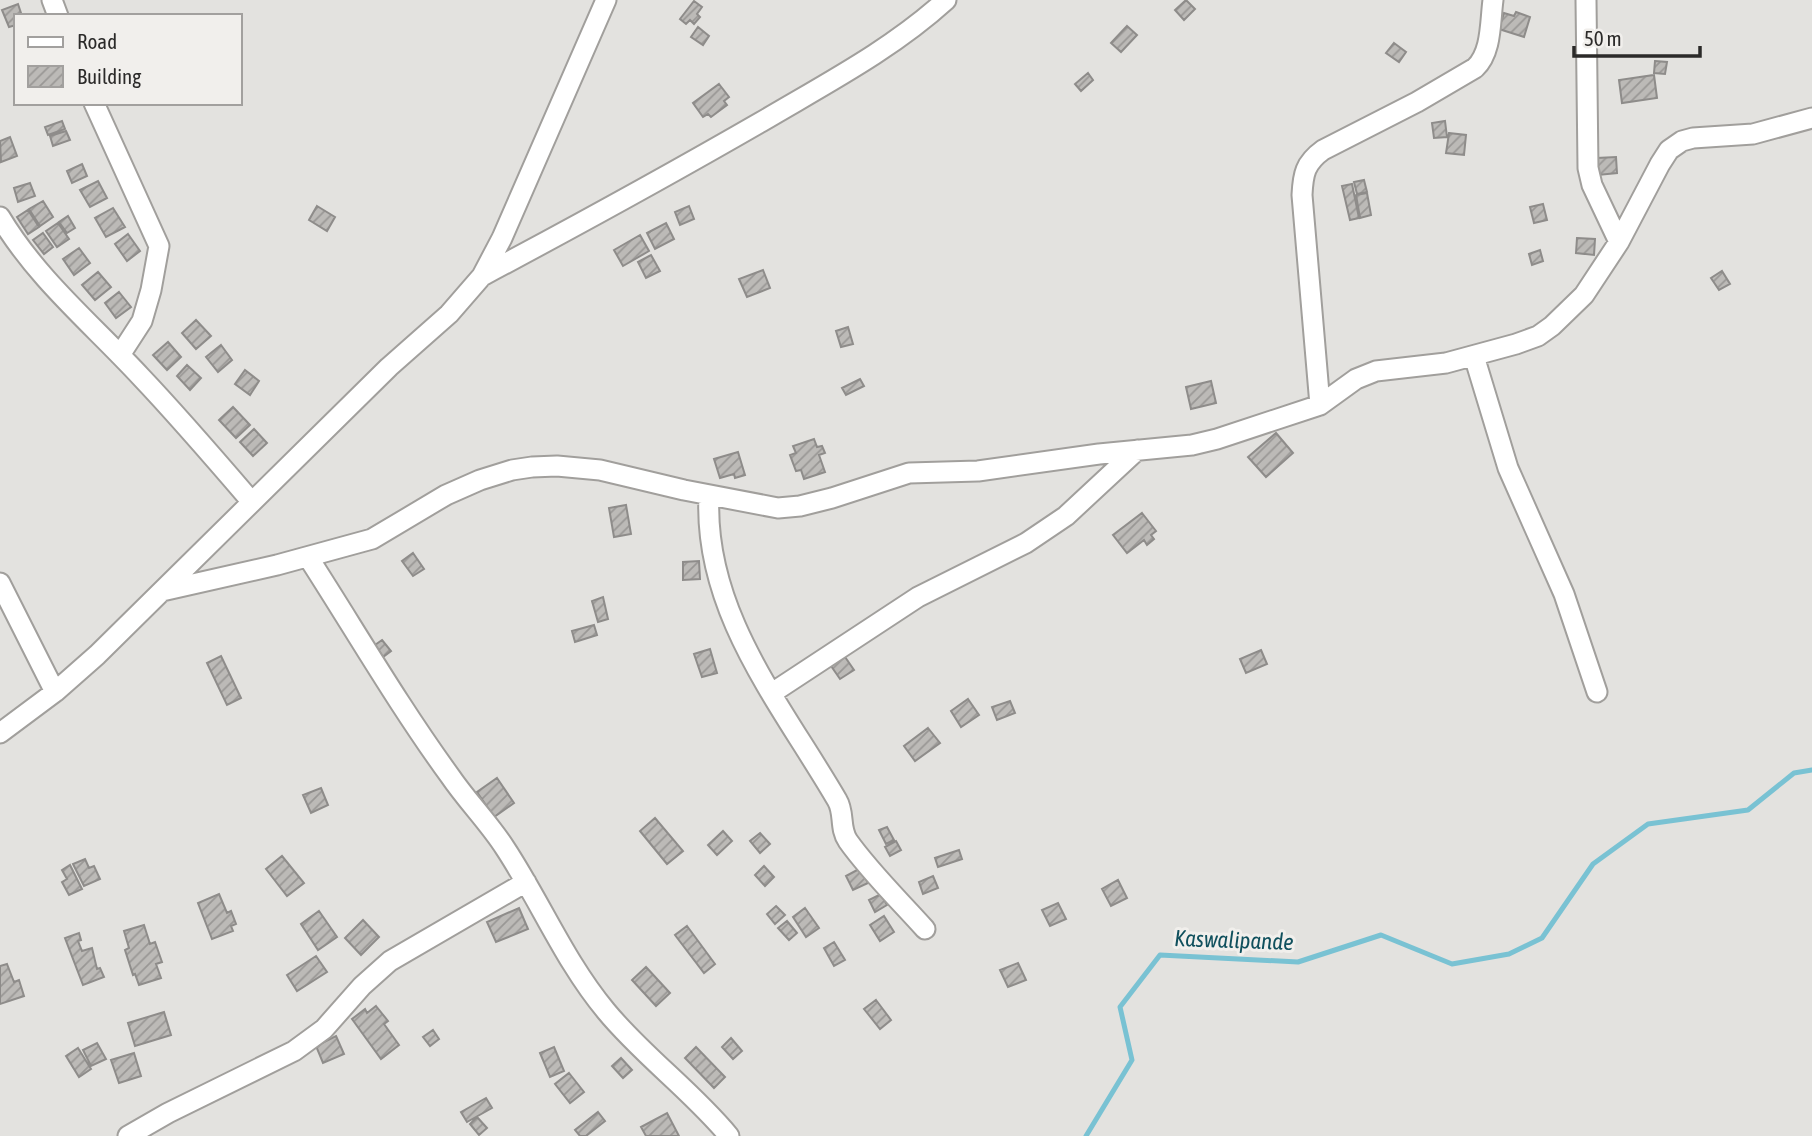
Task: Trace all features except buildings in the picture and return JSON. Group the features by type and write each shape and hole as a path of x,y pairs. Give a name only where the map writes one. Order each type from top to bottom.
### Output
{"street":[{"path":"0,733 55,692 97,655 389,367 449,314 482,276 502,238 606,0"},
{"path":"482,276 607,210 855,68 910,32 946,0"},
{"path":"1320,405 1302,195 1306,167 1312,158 1323,150 1416,102 1482,62 1493,0"},
{"path":"1586,0 1588,168 1599,202 1619,242"},
{"path":"95,105 159,246 142,321 120,355"},
{"path":"162,591 372,539 446,495 480,480 522,468 557,466 600,470 778,508 800,506 909,473 978,471 1203,442 1320,405 1356,379 1376,371 1438,364 1528,340 1552,326 1584,295 1619,242 1670,150 1682,141 1693,138 1753,134 1812,118"},
{"path":"0,217 22,251 48,283 120,355 251,501"},
{"path":"1474,356 1508,468 1564,594 1597,692"},
{"path":"772,693 918,597 1026,543 1066,516 1136,450"},
{"path":"709,495 707,524 719,587 734,626 838,802 841,825 847,840 925,929"},
{"path":"308,557 409,717 450,777 503,844 575,968 604,1010 631,1040 699,1102 729,1136"},
{"path":"0,583 55,692"},
{"path":"128,1136 168,1113 294,1051 324,1029 362,986 390,961 526,882"}],"waterway":[{"name":"Kaswalipande","path":"1086,1136 1132,1060 1120,1007 1160,955 1298,962 1381,935 1452,964 1509,954 1542,938 1593,864 1648,824 1748,810 1794,773 1812,770"}]}
